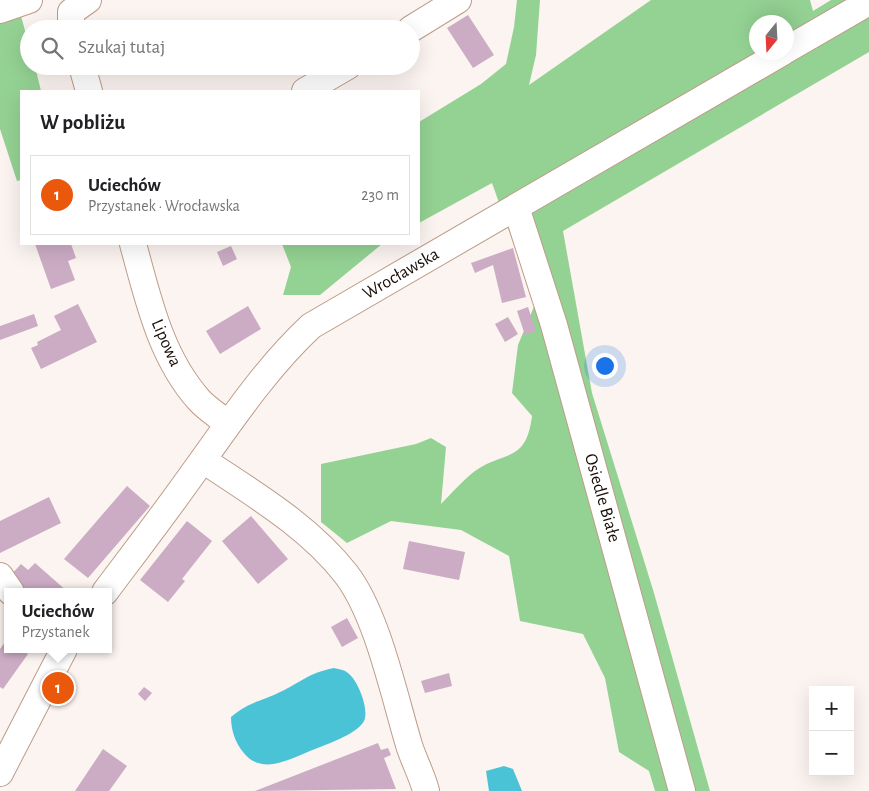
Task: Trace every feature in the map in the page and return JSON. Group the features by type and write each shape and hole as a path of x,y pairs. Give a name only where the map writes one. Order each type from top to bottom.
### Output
{"street":[{"path":"0,10 29,0"},
{"path":"420,23 458,0"},
{"path":"794,43 835,10 869,2"},
{"name":"Wrocławska","path":"108,588 260,381 288,348 311,326 769,60"},
{"path":"85,75 89,90"},
{"path":"307,90 333,75"},
{"name":"Osiedle Białe","path":"516,207 554,325 682,791"},
{"name":"Lipowa","path":"133,245 159,336 180,373 199,400 228,424"},
{"path":"203,460 265,501 312,538 346,574 368,610 410,748 423,777 426,791"},
{"path":"0,576 8,588"},
{"path":"0,773 62,653"}],"green space":[{"path":"517,0 540,0 536,55 529,85 651,0 810,0 813,11 831,0 869,0 869,52 563,231 592,393 654,593 710,791 655,791 649,771 619,752 605,678 583,634 520,621 509,556 461,530 391,521 347,543 321,522 321,464 416,444 431,438 446,447 441,504 475,471 512,454 525,442 532,416 512,393 518,345 535,304 492,183 420,222 420,121 481,84 506,64 514,27"},
{"path":"21,16 20,75 37,75 41,90 20,90 20,180 17,181 0,129 0,23"},
{"path":"282,245 381,245 320,295 283,295 291,267"}],"water":[{"path":"334,668 343,670 352,677 362,697 365,705 365,719 358,728 333,742 277,763 259,763 243,752 234,736 231,717 248,706 310,676"},
{"path":"504,766 513,769 522,791 489,791 486,771"}],"building":[{"path":"468,15 494,55 473,68 447,28"},
{"path":"35,245 71,245 76,258 68,261 75,280 51,289"},
{"path":"231,246 237,259 223,266 217,252"},
{"path":"513,248 526,297 502,303 493,265 475,273 471,263"},
{"path":"78,304 97,342 41,369 31,348 38,345 37,342 61,330 54,316"},
{"path":"248,306 261,329 220,354 206,331"},
{"path":"528,307 536,331 525,335 517,311"},
{"path":"34,314 38,326 0,340 0,326"},
{"path":"508,317 518,334 505,342 495,324"},
{"path":"127,486 150,506 88,578 64,559"},
{"path":"49,497 61,523 0,553 0,521"},
{"path":"251,516 288,559 258,584 222,541"},
{"path":"187,521 212,541 182,579 185,581 168,602 140,580"},
{"path":"409,541 465,552 459,580 403,569"},
{"path":"35,563 63,588 19,588 8,578 21,564 28,570"},
{"path":"347,618 358,638 342,647 331,627"},
{"path":"4,644 4,653 28,654 3,689 0,687 0,649"},
{"path":"449,673 452,686 425,693 421,681"},
{"path":"144,687 152,693 145,701 138,694"},
{"path":"378,743 381,750 388,748 391,755 384,758 396,789 255,791"},
{"path":"103,749 127,766 109,791 75,791"}],"place":[{"name":"Uciechów","path":"58,688"}]}
